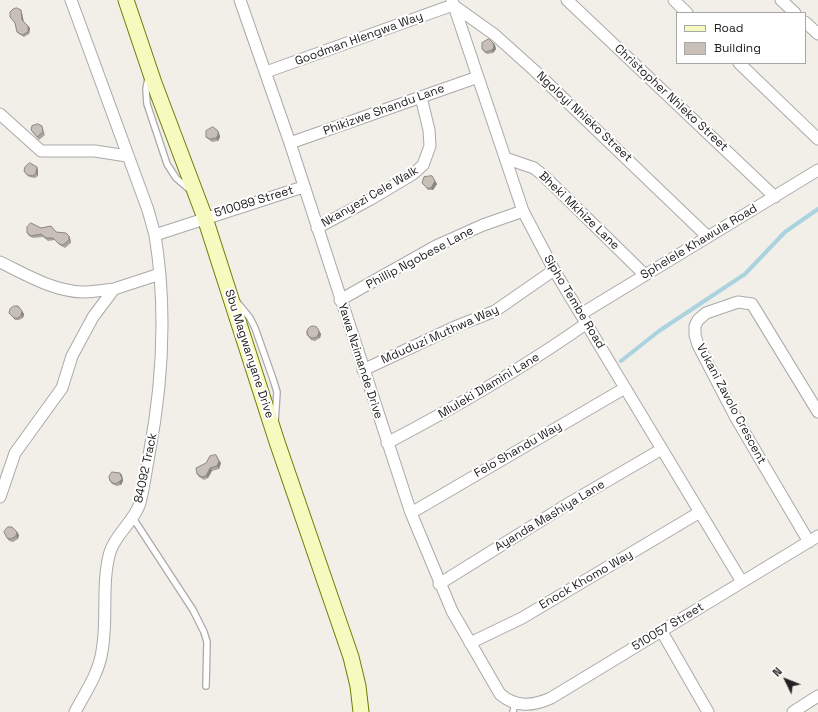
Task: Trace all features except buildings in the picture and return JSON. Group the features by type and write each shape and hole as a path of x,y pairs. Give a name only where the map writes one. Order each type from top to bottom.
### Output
{"main road":[{"name":"Sbu Magwanyane Drive","path":"126,0 198,197 274,433 351,657 358,686 361,712"}],"street":[{"name":"84092 Track","path":"71,0 148,210 155,235 160,274 163,330 159,401 140,503 133,518 118,536 110,550 107,564 105,630 102,653 96,672 75,712"},
{"name":"Christopher Nhleko Street","path":"567,0 775,197"},
{"path":"674,0 686,12"},
{"path":"781,0 794,12"},
{"name":"Yawa Nzimande Drive","path":"243,1 411,513 439,584 470,643 500,694 514,708"},
{"name":"Goodman Hlengwa Way","path":"266,72 452,3"},
{"name":"Sipho Tembe Road","path":"452,3 523,211 554,270 742,582"},
{"name":"Ngoloyi Nhleko Street","path":"452,3 489,30 536,71 708,237"},
{"path":"806,23 818,34"},
{"path":"740,64 818,139"},
{"name":"Phikizwe Shandu Lane","path":"290,143 478,77"},
{"name":"Nkanyezi Cele Walk","path":"317,228 377,196 413,174 423,165 430,146 429,130 421,97"},
{"path":"0,114 41,151 95,151 127,156"},
{"name":"Bheki Mkhize Lane","path":"505,158 534,168 544,176 645,275"},
{"name":"Sphelele Khawula Road","path":"584,318 645,275 818,170"},
{"name":"510089 Street","path":"155,235 303,187"},
{"name":"Phillip Ngobese Lane","path":"340,300 436,246 483,224 523,211"},
{"path":"0,262 54,288 85,292 114,289 160,274"},
{"name":"Mduduzi Muthwa Way","path":"363,370 458,326 495,311 554,270"},
{"path":"0,497 15,453 62,388 72,356 93,317 114,289"},
{"name":"Vukani Zavolo Crescent","path":"814,539 736,418 698,345 695,326 698,320 712,310 738,302 752,304 818,412"},
{"name":"Mluleki Dlamini Lane","path":"387,443 443,414 511,373 584,318"},
{"name":"Felo Shandu Way","path":"411,513 625,388"},
{"name":"Ayanda Mashiya Lane","path":"439,584 571,502 662,449"},
{"name":"Enock Khomo Way","path":"470,643 535,610 700,512"},
{"name":"510057 Street","path":"514,708 538,704 551,698 814,539"},
{"path":"662,632 709,712"},
{"path":"792,712 818,696"}],"lane":[{"path":"133,518 193,610 204,632 207,642 206,686"}],"waterway":[{"path":"621,361 659,331 745,274 785,232 818,209"}]}
